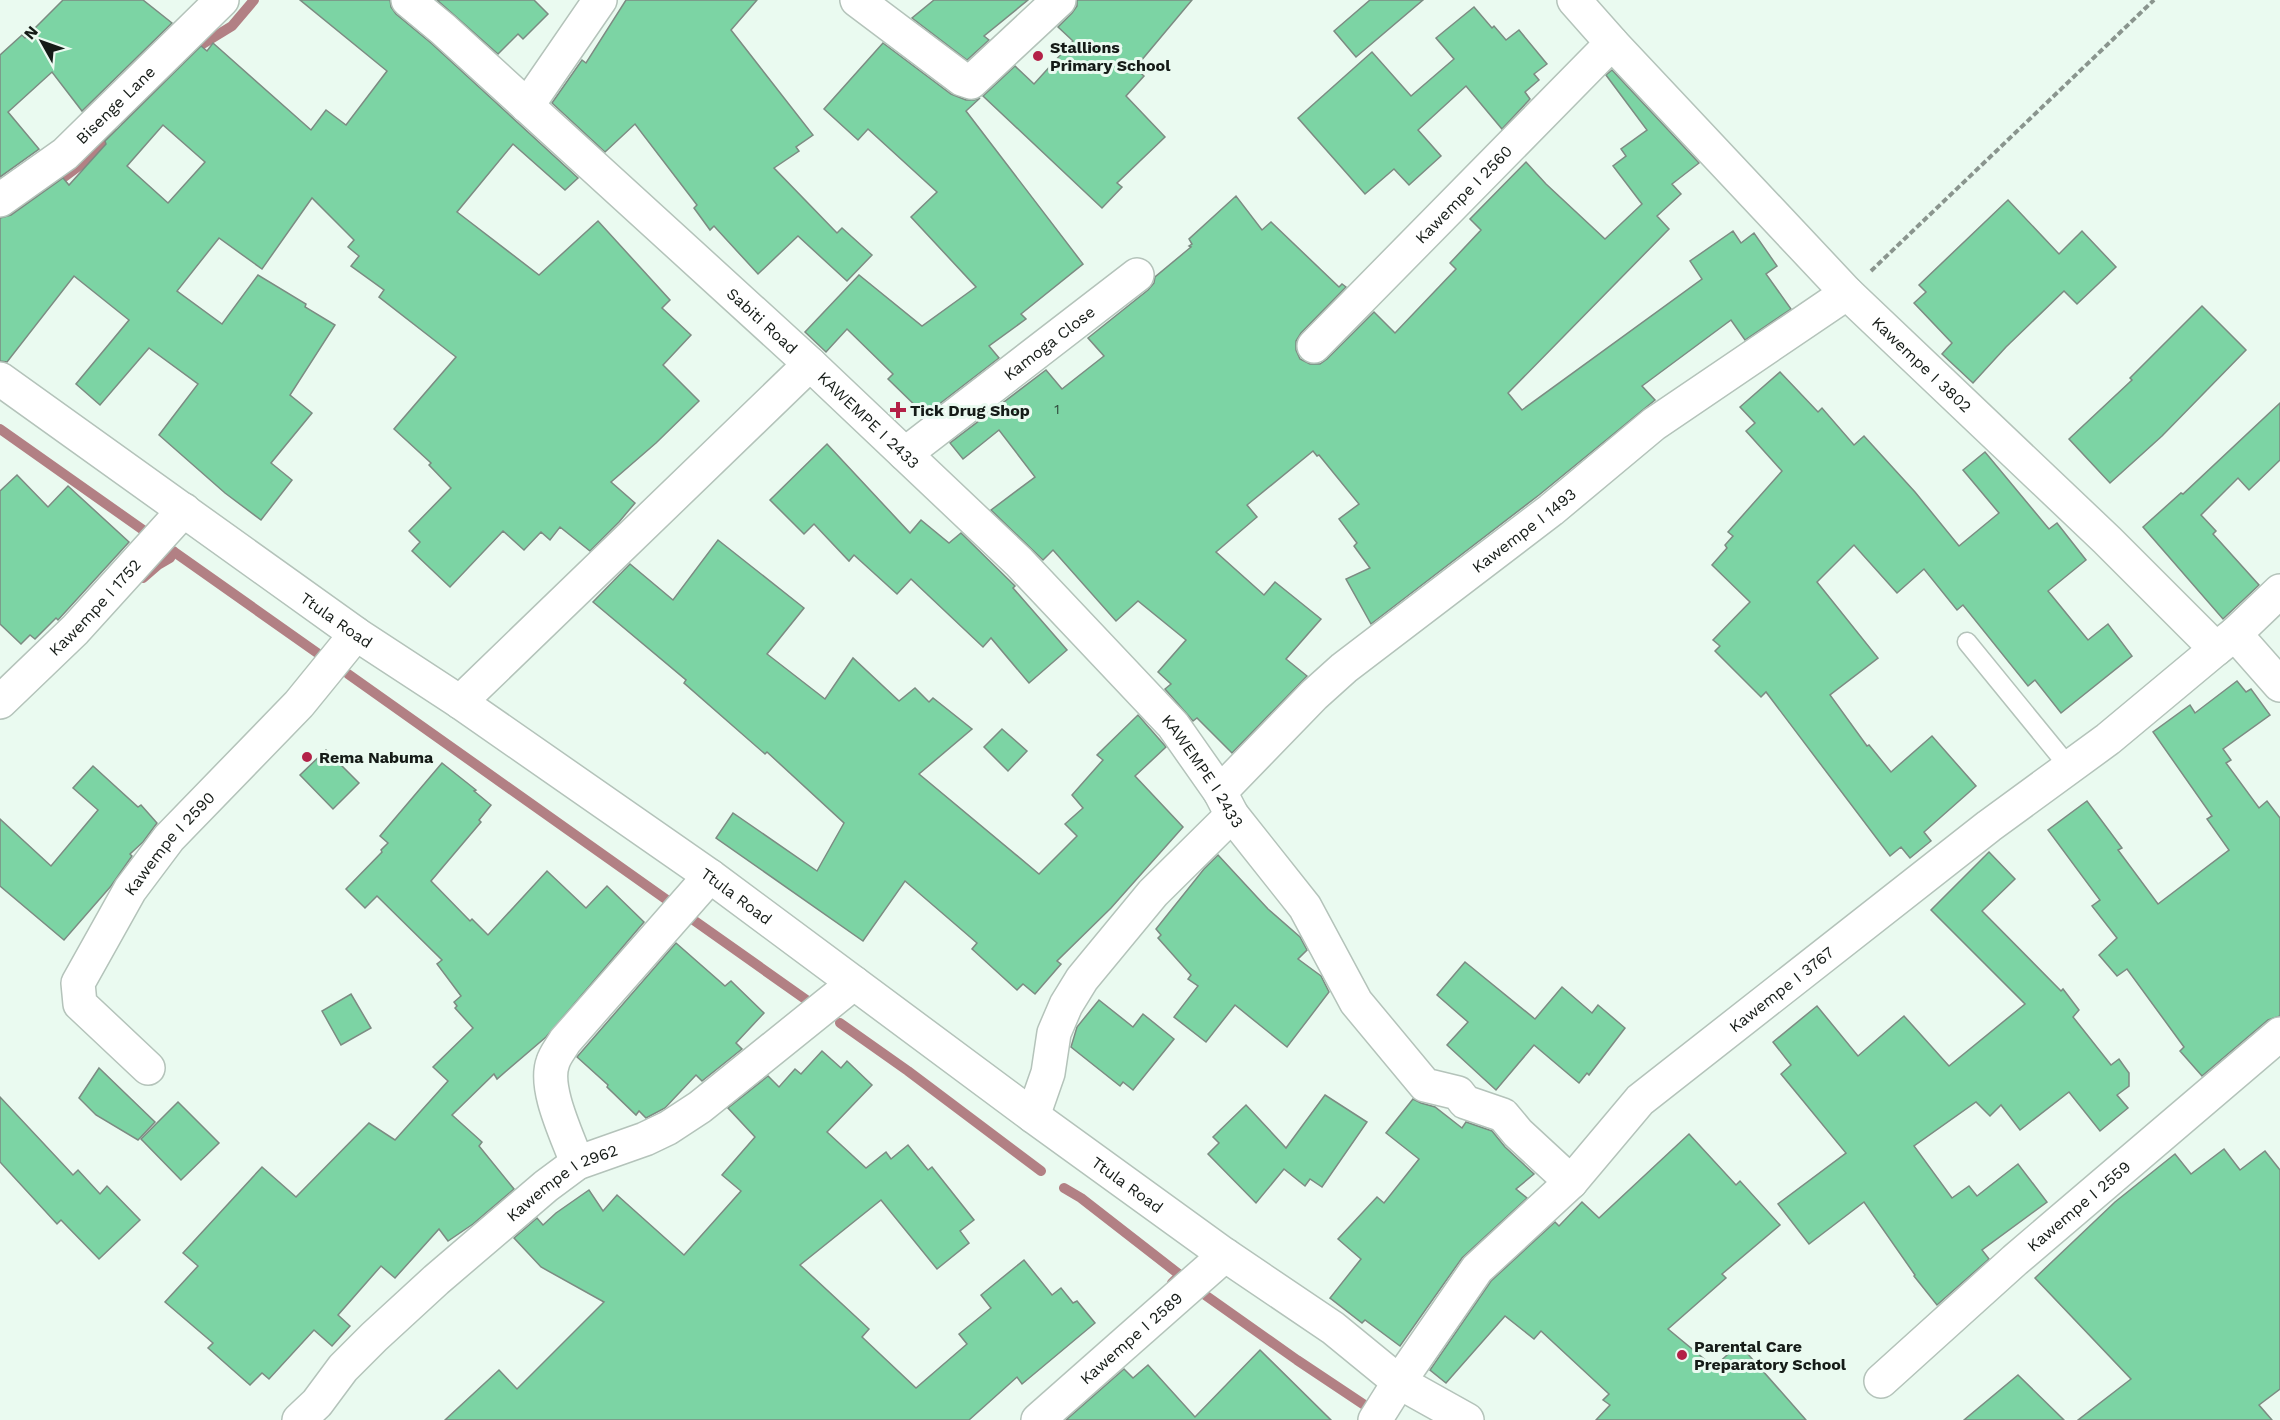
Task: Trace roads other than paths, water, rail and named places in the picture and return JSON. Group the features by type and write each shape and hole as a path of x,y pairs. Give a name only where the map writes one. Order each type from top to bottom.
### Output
{"street":[{"name":"Bisenge Lane","path":"0,200 65,154 222,0"},
{"name":"Sabiti Road","path":"408,0 443,28 810,364 460,702"},
{"path":"527,106 600,0"},
{"path":"856,0 962,79 971,82 1059,0"},
{"name":"Kawempe I 3802","path":"1574,0 1847,293 2107,540 2225,642 2280,685"},
{"name":"Kawempe I 2560","path":"1314,346 1612,43"},
{"name":"Kamoga Close","path":"905,454 1137,275"},
{"name":"Kawempe I 1493","path":"1033,1116 1048,1073 1054,1033 1066,1005 1077,988 1314,695 1344,668 1551,510 1654,424 1847,293"},
{"name":"KAWEMPE I 2433","path":"810,364 1019,562 1173,725 1226,804 1305,908 1356,1002 1425,1085 1458,1094 1465,1102 1503,1115 1518,1133 1571,1182"},
{"name":"Ttula Road","path":"0,379 356,634 460,702 710,876 1033,1116 1225,1255 1333,1328 1399,1382 1467,1420"},
{"name":"Kawempe I 1752","path":"0,702 75,630 184,510"},
{"name":"Kawempe I 3767","path":"1376,1420 1399,1382 1477,1269 1571,1182 1640,1100 1989,826 2108,739 2225,642 2280,591"},
{"name":"Kawempe I 2590","path":"147,1068 80,1004 78,983 130,890 169,838 299,704 356,634"},
{"path":"577,1163 554,1100 551,1086 552,1063 565,1041 710,876"},
{"name":"Kawempe I 2962","path":"299,1420 317,1403 343,1368 407,1306 546,1186 577,1163 645,1139 668,1128 700,1107 854,983"},
{"name":"Kawempe I 2559","path":"1881,1381 2042,1236 2280,1034"},
{"name":"Kawempe I 2589","path":"1038,1420 1225,1255"}],"lane":[{"path":"1967,642 2069,767"}],"waterway":[{"path":"184,58 232,26 254,0"},
{"path":"125,122 161,82"},
{"path":"0,219 25,206 79,166 114,133"},
{"path":"0,429 323,657"},
{"path":"143,578 170,558 173,551"},
{"path":"348,674 667,900"},
{"path":"692,919 815,1006"},
{"path":"840,1023 1041,1171"},
{"path":"1064,1188 1081,1198 1180,1275 1172,1283"},
{"path":"1198,1290 1375,1412"}],"place":[{"name":"Stallions Primary School","path":"1038,56"},
{"name":"Tick Drug Shop","path":"898,410"},
{"name":"Rema Nabuma","path":"307,757"},
{"name":"Parental Care Preparatory School","path":"1682,1355"}]}
